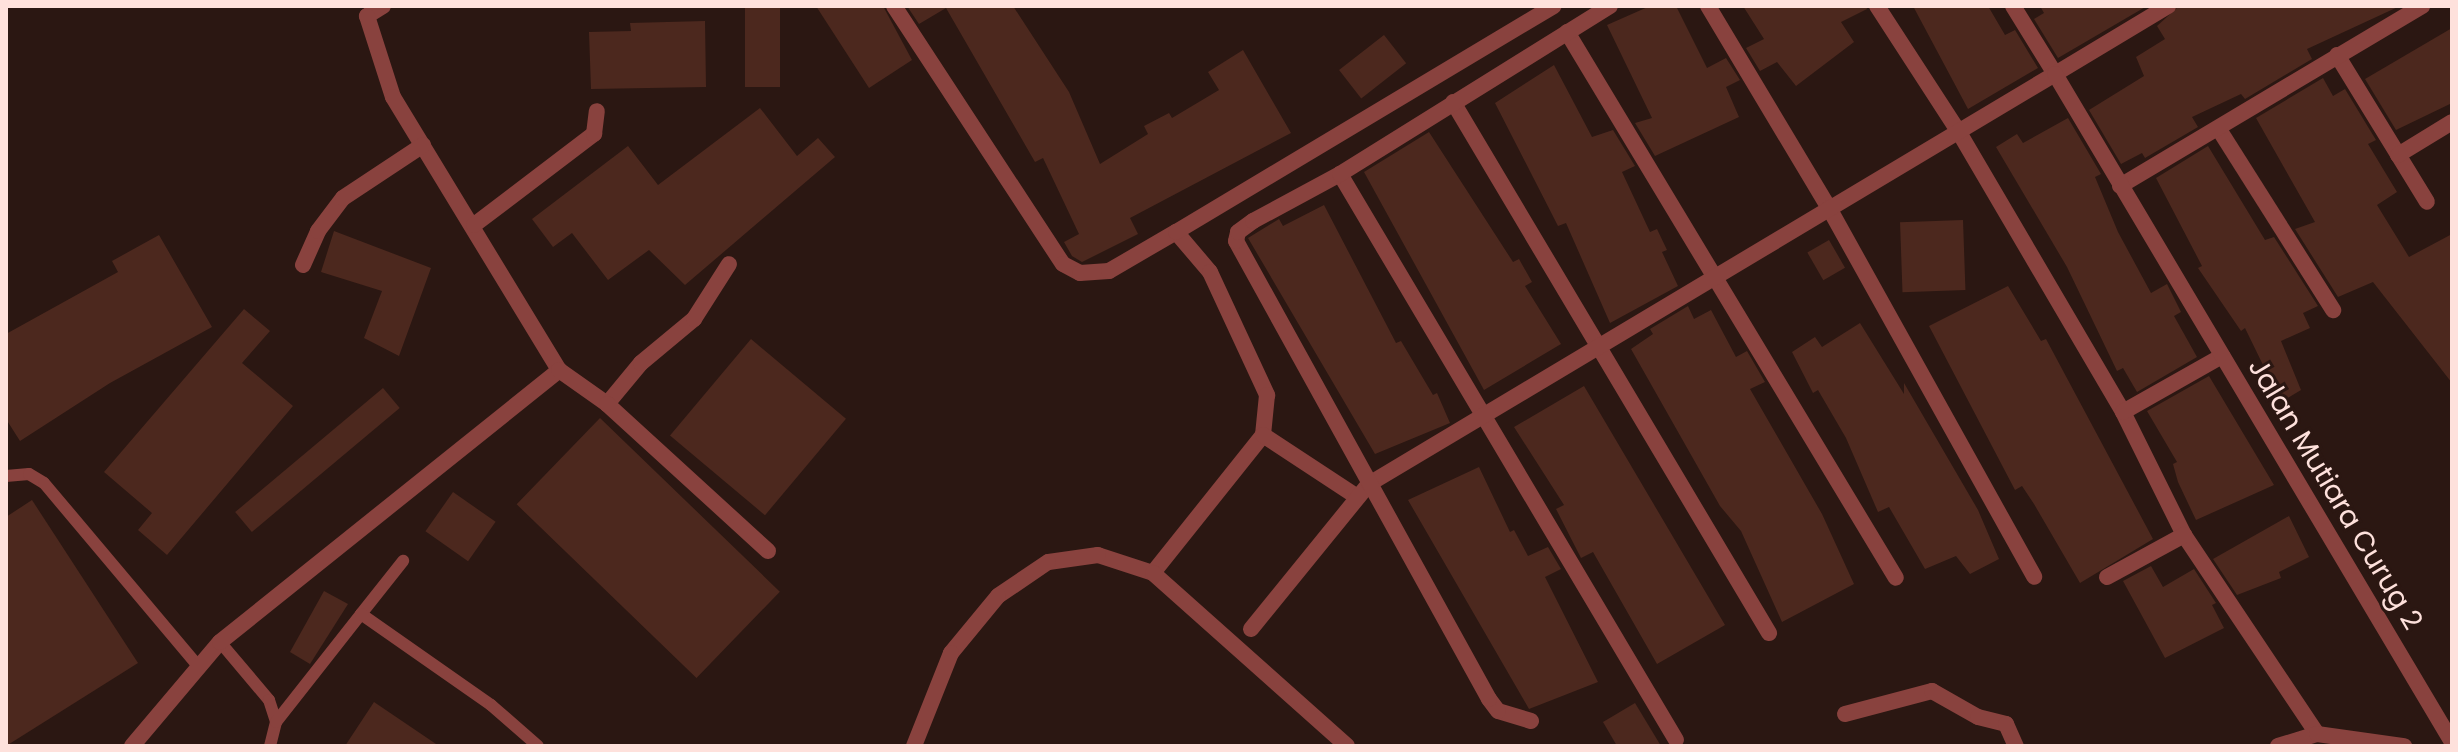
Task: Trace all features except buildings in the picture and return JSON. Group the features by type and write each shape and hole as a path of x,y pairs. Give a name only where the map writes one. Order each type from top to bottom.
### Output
{"street":[{"path":"383,6 367,16 393,97 474,225 559,370 607,404 768,551"},
{"path":"894,6 1063,264 1096,275 1176,232 1554,6"},
{"path":"1531,721 1498,711 1489,699 1244,265 1236,241 1238,232 1253,221 1340,174 1610,6"},
{"path":"1708,6 1829,208 2034,577"},
{"path":"1877,6 1960,134 2123,412 2184,535 2317,734"},
{"name":"Jalan Mutiara Curug 2","path":"2013,6 2452,742"},
{"path":"1251,629 1356,496 1369,484 1485,419 1829,208 1960,134 2168,6"},
{"path":"2120,186 2220,131 2337,55 2422,6"},
{"path":"1567,32 1896,578"},
{"path":"2337,55 2427,202"},
{"path":"1453,102 1596,350 1769,633"},
{"path":"474,225 594,134 597,111"},
{"path":"2398,155 2452,122"},
{"path":"2220,131 2333,310"},
{"path":"303,265 318,231 343,198 423,145"},
{"path":"1340,174 1638,681 1676,740"},
{"path":"1153,573 1263,435 1267,395 1210,272 1176,232"},
{"path":"607,404 641,363 694,319 729,264"},
{"name":"Jalan Mutiara Curug 2","path":"2123,412 2222,356"},
{"path":"132,746 220,642 559,370"},
{"path":"1263,435 1356,496"},
{"path":"2107,577 2184,535"},
{"path":"914,746 951,653 998,596 1048,562 1098,555 1153,573 1347,746"},
{"path":"1845,714 1932,691 1978,717 2006,724 2016,746"},
{"path":"2278,746 2317,734 2404,746"}],"lane":[{"path":"6,476 29,474 44,483 199,667"},
{"path":"270,746 276,722 403,561"},
{"path":"361,614 491,705 538,746"},
{"path":"220,642 269,700 276,722"}]}
